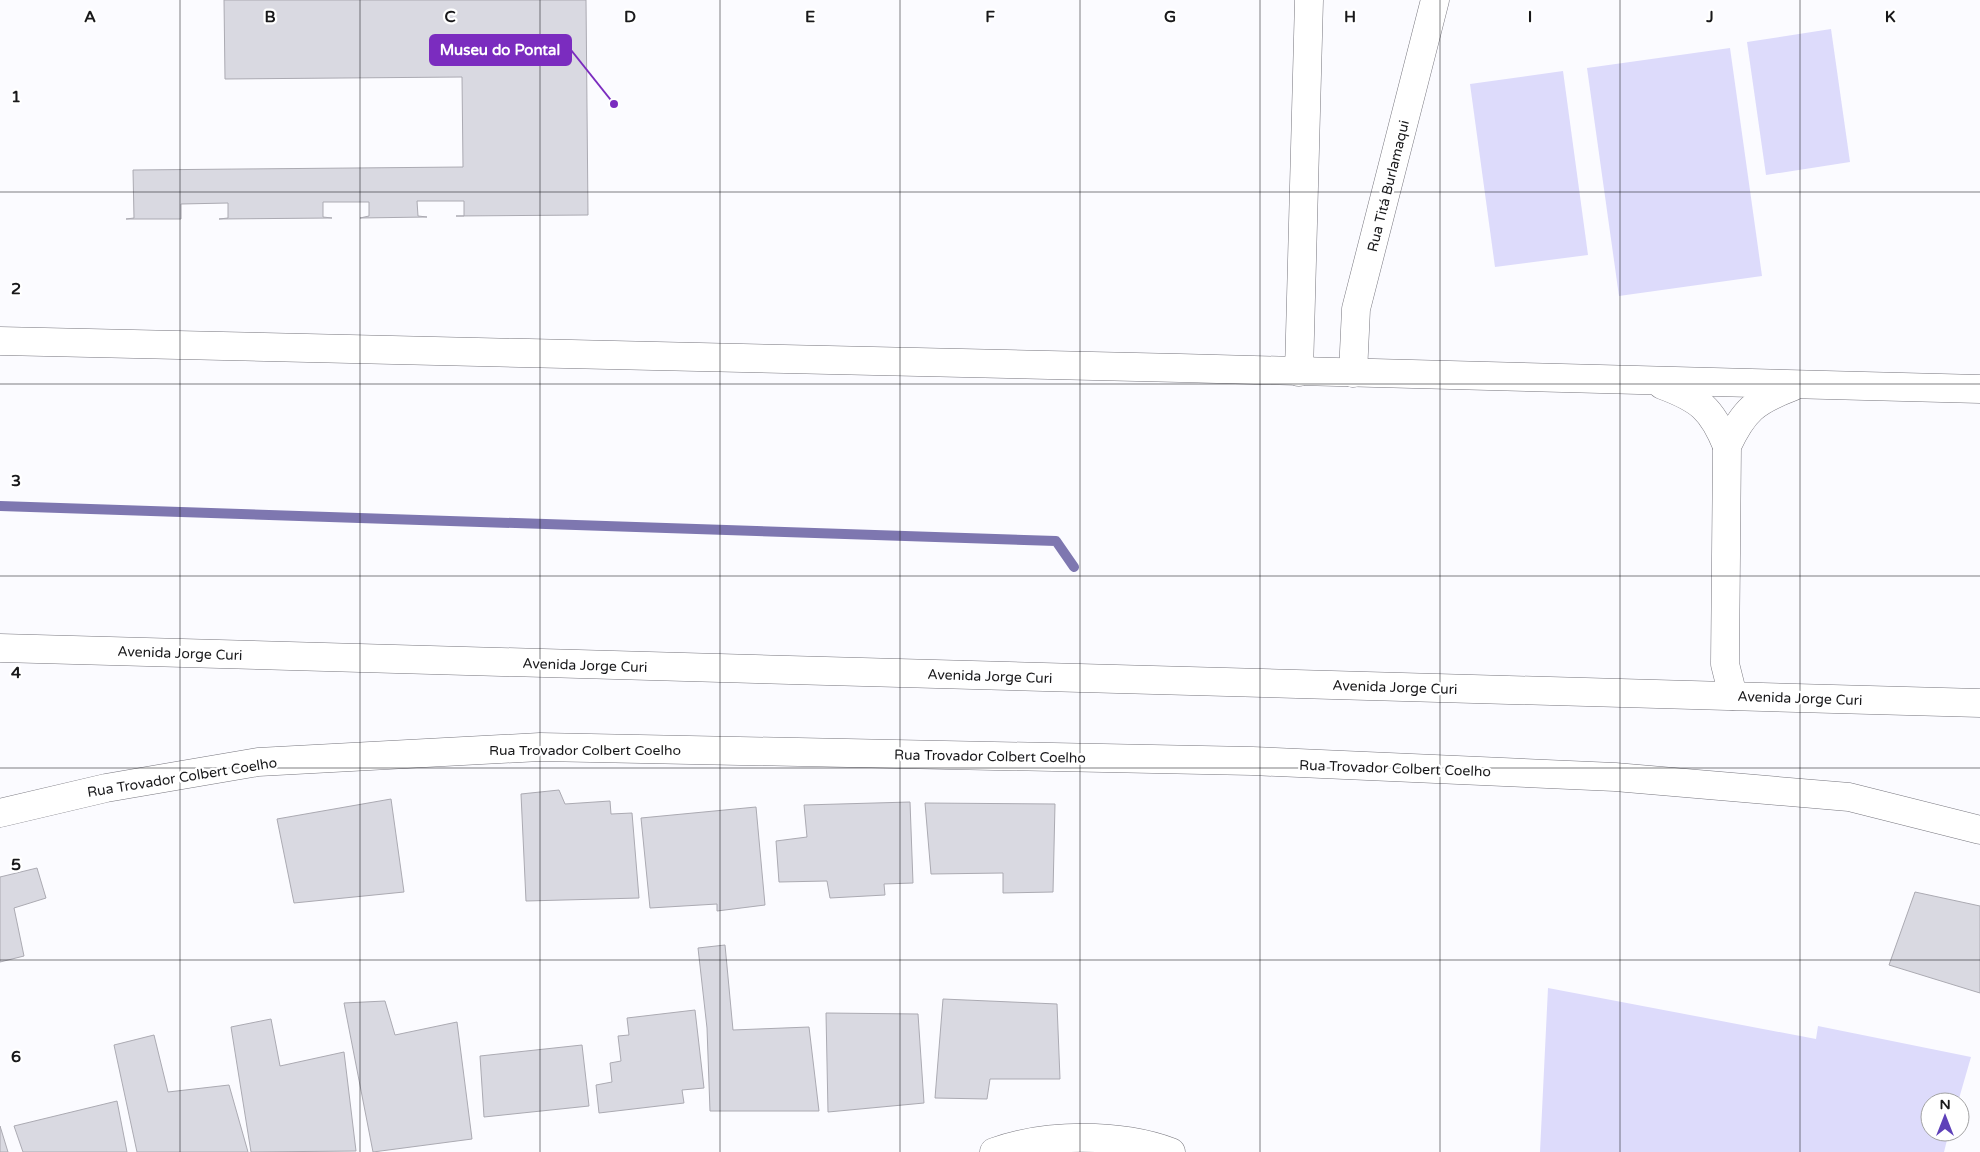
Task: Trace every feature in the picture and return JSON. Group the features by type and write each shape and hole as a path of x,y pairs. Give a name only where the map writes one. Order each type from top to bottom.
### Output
{"street":[{"path":"1299,372 1309,0"},
{"name":"Rua Titá Burlamaqui","path":"1354,373 1356,309 1436,0"},
{"path":"0,341 1980,389"},
{"path":"1649,381 1681,392 1705,407 1718,424 1728,446"},
{"path":"1733,696 1725,664 1728,446 1737,426 1751,407 1772,395 1798,385"},
{"name":"Avenida Jorge Curi","path":"0,648 1980,703"},
{"name":"Rua Trovador Colbert Coelho","path":"0,813 106,788 258,762 540,747 1252,761 1615,777 1849,797 1980,830"},
{"path":"994,1152 1045,1140 1088,1138 1131,1141 1172,1152"}],"shaded area":[{"path":"1831,29 1850,162 1766,175 1747,42"},
{"path":"1730,48 1762,276 1619,296 1587,68"},
{"path":"1563,71 1588,255 1495,267 1470,84"},
{"path":"1548,988 1816,1039 1818,1026 1971,1057 1961,1092 1920,1092 1920,1142 1946,1142 1944,1152 1540,1152"}],"building":[{"path":"224,0 586,0 588,215 464,216 464,201 417,201 418,216 427,217 360,218 369,216 369,202 323,202 323,217 332,218 219,219 228,218 228,203 181,204 181,219 126,219 134,218 133,170 463,167 462,77 225,79"},
{"path":"559,790 565,804 610,801 611,814 632,813 639,898 526,901 521,794"},
{"path":"391,799 404,892 294,903 277,819"},
{"path":"910,802 913,883 884,884 885,895 830,898 827,881 779,882 776,841 807,837 804,805"},
{"path":"925,803 1055,804 1053,892 1003,893 1003,873 931,874"},
{"path":"756,807 765,905 717,911 717,904 650,908 641,818"},
{"path":"37,868 46,898 14,908 24,956 0,962 0,877"},
{"path":"1915,892 1980,906 1980,993 1889,965"},
{"path":"725,945 733,1030 809,1027 819,1111 710,1111 707,1028 698,948"},
{"path":"943,999 1057,1004 1060,1079 990,1079 987,1099 935,1098"},
{"path":"385,1001 395,1035 457,1022 472,1139 373,1152 344,1003"},
{"path":"695,1010 704,1088 682,1090 684,1103 599,1113 596,1085 612,1082 610,1063 621,1061 618,1036 629,1035 627,1018"},
{"path":"826,1013 918,1014 924,1103 828,1112"},
{"path":"271,1019 280,1066 344,1052 356,1151 251,1152 231,1027"},
{"path":"154,1035 168,1092 229,1085 248,1152 137,1152 114,1045"},
{"path":"582,1045 589,1106 484,1117 480,1056"},
{"path":"117,1101 127,1152 23,1152 14,1126"},
{"path":"0,1126 8,1152 0,1152"}],"waterway":[{"path":"0,506 1056,541 1074,567"}],"place":[{"name":"Museu do Pontal","path":"614,104"}]}
